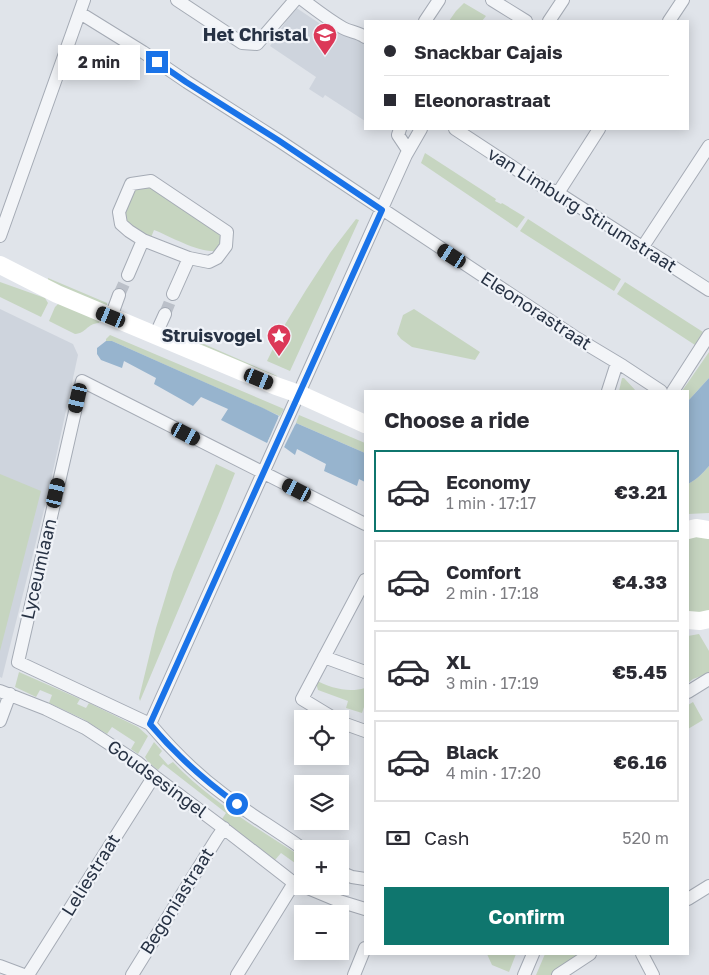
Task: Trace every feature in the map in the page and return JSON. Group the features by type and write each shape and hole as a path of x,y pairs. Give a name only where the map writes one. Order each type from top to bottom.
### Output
{"street":[{"path":"0,236 84,0"},
{"path":"177,0 242,43 257,44 295,0"},
{"path":"425,20 439,0"},
{"path":"492,0 524,20"},
{"path":"550,20 563,0"},
{"path":"670,20 683,0"},
{"path":"310,2 344,29 364,36"},
{"name":"Eleonorastraat","path":"80,12 659,390"},
{"path":"400,130 398,135 408,150"},
{"path":"150,724 408,150 419,130"},
{"name":"van Limburg Stirumstraat","path":"457,130 540,185 558,193 709,290"},
{"path":"558,193 598,130"},
{"path":"642,248 709,146"},
{"path":"151,181 227,232 226,246 217,258 209,262 189,258 143,240 121,224 119,212 131,184 151,181"},
{"path":"127,269 143,240"},
{"path":"175,290 189,258"},
{"path":"0,265 57,294 299,394 364,424"},
{"path":"0,278 57,294"},
{"path":"111,317 119,295"},
{"path":"155,336 165,314"},
{"path":"674,390 709,334"},
{"path":"608,390 617,363"},
{"name":"Lyceumlaan","path":"18,662 82,381 263,472"},
{"path":"263,472 364,523"},
{"path":"689,530 696,528 709,530"},
{"path":"320,710 302,699 364,582"},
{"path":"689,620 700,621 709,619"},
{"path":"324,657 364,672"},
{"name":"Goudsesingel","path":"18,662 150,724 193,770 222,793 294,843"},
{"path":"689,691 709,679"},
{"path":"0,721 5,692"},
{"name":"Goudsesingel","path":"5,692 85,728 137,762 294,880"},
{"path":"349,725 364,731"},
{"name":"Leliestraat","path":"26,975 154,776"},
{"name":"Begoniastraat","path":"132,975 224,828"},
{"path":"349,876 364,879"},
{"path":"689,898 709,886"},
{"path":"236,975 294,893"},
{"name":"Goudsesingel","path":"324,895 364,909"},
{"path":"354,975 364,950"},
{"path":"524,975 533,955"},
{"path":"558,975 588,955"},
{"path":"642,955 652,975"},
{"path":"0,966 26,975"}],"shaded area":[{"name":"Het Christal","path":"295,7 331,31 350,34 364,43 364,120 325,95 323,98 309,89 316,77 270,46"},
{"path":"0,309 73,344 78,355 48,494 2,678 0,677"}],"green space":[{"path":"464,3 486,16 483,20 450,20"},
{"path":"425,153 496,199 495,201 502,203 525,217 517,228 421,163"},
{"path":"148,187 165,191 218,230 220,241 216,251 192,247 154,230 150,240 130,226 124,216 129,195 137,189"},
{"path":"356,219 359,220 290,371 267,361 284,326 306,290 330,253"},
{"path":"528,219 621,279 614,291 520,231"},
{"path":"48,278 107,303 107,305 102,307 48,283"},
{"path":"0,282 45,298 48,303 41,317 0,297"},
{"path":"625,282 703,332 695,345 617,294"},
{"path":"58,304 100,321 75,334 49,321"},
{"path":"414,309 480,352 475,360 412,347 401,339 397,334 403,315"},
{"path":"165,327 277,376 277,377 164,332"},
{"path":"110,335 284,409 280,416 112,341 106,341"},
{"path":"709,352 709,378 689,400 689,390 683,390"},
{"path":"622,378 624,378 635,390 619,390"},
{"path":"299,415 364,443 364,453 296,423"},
{"path":"216,464 235,473 140,701 139,698 156,628 173,572"},
{"path":"709,466 709,513 689,514 689,483"},
{"path":"0,474 41,491 0,651"},
{"path":"689,535 709,535 709,614 689,615"},
{"path":"699,634 709,651 709,673 689,682 689,636"},
{"path":"19,672 80,699 77,704 86,708 89,703 138,727 148,736 138,754 131,749 135,742 112,727 107,734 83,719 49,703 52,695 40,690 36,697 15,687"},
{"path":"315,680 340,689 364,688 364,707 362,713 346,708 348,701 318,690"},
{"path":"693,702 703,720 689,728 689,704"},
{"path":"154,742 162,751 159,755 168,765 173,762 218,802 294,852 294,862 281,853 275,860 222,819 226,813 163,764 158,770 145,757"},
{"path":"487,955 516,955 509,972 492,965"},
{"path":"545,955 586,955 556,975 536,975"}],"water":[{"path":"106,341 112,341 263,408 279,416 278,418 295,425 296,423 364,453 364,482 359,479 357,486 324,471 326,464 297,449 295,455 284,447 285,444 270,437 267,443 221,420 228,409 201,397 193,406 154,384 156,378 124,361 122,368 101,360 97,354 97,348"},
{"path":"709,378 709,466 689,483 689,400"}],"pier":[{"path":"279,416 296,423 283,449 268,441"}],"tunnel":[{"path":"119,295 128,275"},
{"path":"165,314 173,294"}],"place":[{"name":"Het Christal","path":"325,56"},
{"name":"Struisvogel","path":"279,357"}],"route":[{"path":"157,62 382,210 150,724 193,770 237,804"}]}
